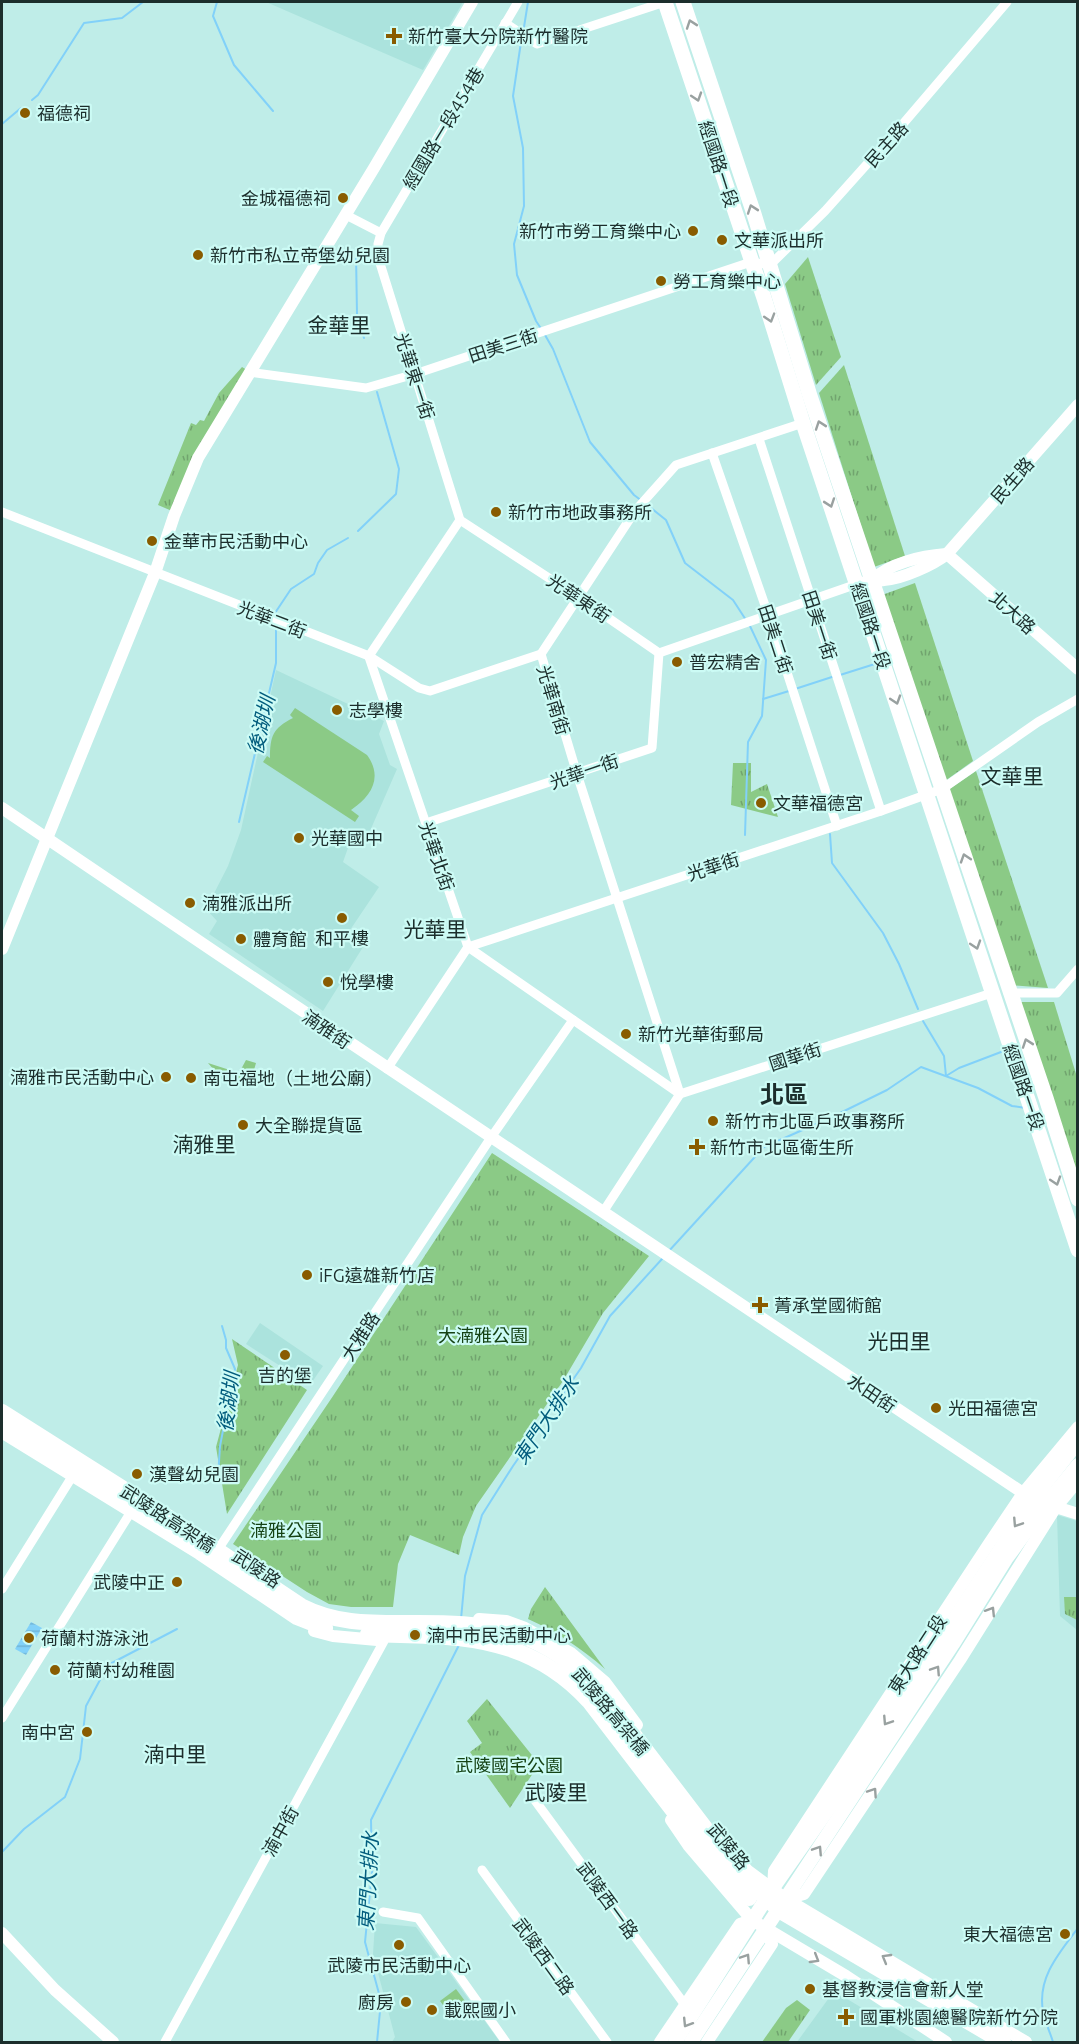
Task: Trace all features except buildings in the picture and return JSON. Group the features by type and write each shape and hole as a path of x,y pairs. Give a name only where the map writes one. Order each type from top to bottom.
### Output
{"highway":[{"name":"武陵路高架橋","path":"2,1412 171,1519 301,1606 317,1614 374,1633"},
{"path":"2,1421 161,1520 174,1532 189,1552"},
{"name":"武陵路高架橋","path":"2,1430 200,1552 297,1617 332,1630 374,1633 461,1624 500,1628 541,1643 582,1672 605,1697 750,1884 784,1913 854,1960 987,2043"},
{"path":"161,1520 202,1531"},
{"path":"374,1633 411,1629 474,1631 491,1634 544,1655 578,1679 597,1699 653,1773 667,1814"},
{"path":"653,1773 685,1790"},
{"name":"武陵路高架橋","path":"854,1960 1003,2043"}],"main road":[{"name":"經國路一段","path":"665,2 803,423 942,789 1046,1098 1077,1199"},
{"name":"經國路一段","path":"683,2 770,265 927,794 1077,1250"},
{"name":"東大路二段","path":"692,2043 953,1644 1077,1442"},
{"name":"東大路二段","path":"675,2043 773,1888 1040,1501 1077,1465"}],"street":[{"path":"2,949 45,838 155,573 174,516 198,458 472,2"},
{"name":"經國路一段454巷","path":"381,233 518,2"},
{"path":"505,23 537,44 665,2"},
{"name":"民主路","path":"770,265 825,210 894,134 1007,2"},
{"path":"346,215 381,233"},
{"name":"光華東一街","path":"381,233 378,244 379,260 460,520"},
{"path":"752,262 770,265"},
{"name":"田美三街","path":"249,372 366,388 415,375 752,262"},
{"name":"民生路","path":"947,554 1077,405"},
{"name":"光華南街","path":"680,1094 576,774 541,654 635,511 676,465 803,423"},
{"name":"田美一街","path":"759,439 881,811"},
{"name":"田美二街","path":"712,453 768,614 837,826"},
{"name":"光華二街","path":"2,512 369,656 419,688 430,691 541,654"},
{"path":"369,656 460,520"},
{"name":"光華東街","path":"460,520 659,653"},
{"path":"659,653 864,582 882,570 931,555 947,554"},
{"name":"北大路","path":"947,554 1077,669"},
{"name":"光華一街","path":"426,823 652,748 659,653"},
{"name":"光華北街","path":"369,656 468,947"},
{"name":"光華街","path":"468,947 837,826 942,789 1038,722 1077,699"},
{"name":"湳雅街","path":"2,808 387,1070 655,1248"},
{"path":"387,1070 468,947 680,1094 603,1212"},
{"name":"國華街","path":"680,1094 991,992 1057,993 1077,969"},
{"name":"大雅路","path":"207,1563 222,1544 490,1139 573,1020"},
{"name":"水田街","path":"655,1248 1040,1501 1077,1514"},
{"name":"武陵路","path":"2,1404 202,1531 314,1606 388,1623 501,1622 525,1628 555,1642 605,1682 747,1870 786,1899 1026,2043"},
{"name":"東大路二段","path":"1040,1501 1077,1427"},
{"name":"武陵路","path":"2,1437 207,1563 304,1626 333,1636 374,1633 438,1643 469,1645 519,1660 539,1670 579,1699 688,1845 752,1920 846,1976 946,2043"},
{"path":"2,1589 70,1480"},
{"name":"東大路二段","path":"1040,1501 1077,1481"},
{"path":"2,1718 129,1515"},
{"path":"490,1650 501,1622"},
{"name":"湳中街","path":"165,2043 374,1633 388,1623"},
{"name":"武陵西一路","path":"531,1795 685,2005"},
{"name":"武陵西二路","path":"482,1870 607,2043"},
{"path":"383,1912 418,1917 506,2043"},
{"name":"東大路二段","path":"660,2043 740,1924 752,1920"},
{"path":"706,2043 772,1944 765,1929"},
{"path":"2,1934 55,1990 113,2043"}],"shaded area":[{"name":"新竹臺大分院新竹醫院","path":"266,2 463,2 423,70"},
{"name":"光華國中","path":"276,670 384,721 379,734 390,765 397,769 370,831 349,845 343,862 379,887 346,936 363,947 323,1011 209,934 217,921 206,909 228,866 241,830"},
{"name":"吉的堡","path":"260,1323 323,1366 310,1385 246,1344"},
{"path":"1057,1515 1077,1521 1077,1630 1060,1616"},
{"name":"荷蘭村游泳池","path":"31,1622 42,1628 26,1655 15,1649"},
{"name":"載熙國小","path":"375,1923 416,1927 500,2042 392,2042 395,2037 373,1954"},
{"name":"國軍桃園總醫院新竹分院","path":"834,1991 918,2042 797,2042"}],"green space":[{"path":"808,257 841,357 816,385 785,284"},
{"path":"844,365 905,556 874,567 819,393"},
{"path":"242,367 247,370 172,511 158,505 191,423 196,425 200,420 204,421 219,393"},
{"path":"915,583 973,761 945,781 882,595"},
{"path":"295,708 367,755 372,763 375,778 373,786 365,799 351,810 359,816 355,822 263,762 267,756 270,758 274,733 281,725 293,718 290,715"},
{"path":"733,763 751,763 751,792 767,784 778,817 731,805"},
{"path":"976,771 1048,988 1010,985 948,790"},
{"path":"1021,1002 1054,1002 1077,1077 1077,1177"},
{"path":"246,1060 256,1063 250,1084 225,1083 208,1063 239,1073"},
{"name":"大湳雅公園","path":"492,1153 649,1256 603,1313 563,1381 476,1506 463,1537 459,1555 410,1535 398,1564 393,1607 351,1607 329,1604 233,1544"},
{"name":"湳雅公園","path":"232,1339 307,1390 227,1514 216,1447 238,1365"},
{"path":"545,1587 605,1669 568,1641 528,1619 531,1609"},
{"path":"1064,1597 1077,1597 1077,1620 1065,1614"},
{"name":"武陵國宅公園","path":"487,1699 539,1764 510,1808 470,1752 482,1743 467,1721"},
{"path":"456,1989 468,2005 452,2017 440,2001"},
{"path":"797,2000 810,2010 788,2042 762,2042 786,2008"}],"waterway":[{"path":"32,100 38,95 84,23 122,18 143,2"},
{"name":"後湖圳","path":"217,2 213,16 234,65 273,111"},
{"path":"524,27 528,2"},
{"path":"521,42 513,96 523,148 524,206 514,244 517,275 542,330"},
{"path":"2,124 21,108"},
{"name":"後湖圳","path":"356,254 357,314 364,338"},
{"path":"545,335 553,349 590,442 634,495 642,501"},
{"name":"後湖圳","path":"358,531 396,494 399,469 377,392"},
{"path":"646,504 666,520 685,563 733,600 746,620"},
{"name":"後湖圳","path":"275,613 291,589 314,574 327,550 348,538"},
{"path":"745,835 748,742 762,716 766,660 749,624"},
{"name":"後湖圳","path":"239,822 276,663 276,627"},
{"path":"840,675 878,663"},
{"path":"795,689 835,676"},
{"path":"763,699 789,691"},
{"path":"830,834 832,863 883,933 918,1009"},
{"name":"東門大排水","path":"923,1021 944,1056 946,1076 959,1068 1001,1052"},
{"name":"東門大排水","path":"668,1252 764,1147 887,1090 921,1067 978,1088 1012,1106 1026,1108"},
{"name":"東門大排水","path":"461,1619 465,1576 482,1515 581,1368 610,1316 662,1259"},
{"name":"後湖圳","path":"218,1478 220,1446 235,1369 226,1348 222,1326"},
{"name":"後湖圳","path":"2,1852 24,1829 65,1797 80,1759 86,1706 108,1665 177,1629"},
{"name":"東門大排水","path":"377,2042 381,2001 365,1942 372,1872 371,1820 459,1645"},
{"path":"1053,2042 1043,2011 1043,1988 1051,1967 1078,1928"}],"place":[{"name":"新竹臺大分院新竹醫院","path":"394,36"},
{"name":"福德祠","path":"25,113"},
{"name":"金城福德祠","path":"343,198"},
{"name":"新竹市勞工育樂中心","path":"693,231"},
{"name":"文華派出所","path":"722,240"},
{"name":"新竹市私立帝堡幼兒園","path":"198,255"},
{"name":"勞工育樂中心","path":"661,281"},
{"name":"新竹市地政事務所","path":"496,512"},
{"name":"金華市民活動中心","path":"152,541"},
{"name":"普宏精舍","path":"677,662"},
{"name":"志學樓","path":"337,710"},
{"name":"文華福德宮","path":"761,803"},
{"name":"光華國中","path":"299,838"},
{"name":"湳雅派出所","path":"190,903"},
{"name":"和平樓","path":"342,918"},
{"name":"體育館","path":"241,939"},
{"name":"悅學樓","path":"328,982"},
{"name":"新竹光華街郵局","path":"626,1034"},
{"name":"湳雅市民活動中心","path":"166,1077"},
{"name":"南屯福地（土地公廟）","path":"191,1078"},
{"name":"新竹市北區戶政事務所","path":"713,1121"},
{"name":"大全聯提貨區","path":"243,1125"},
{"name":"新竹市北區衛生所","path":"697,1147"},
{"name":"iFG遠雄新竹店","path":"307,1275"},
{"name":"菁承堂國術館","path":"760,1305"},
{"name":"吉的堡","path":"285,1355"},
{"name":"光田福德宮","path":"936,1408"},
{"name":"漢聲幼兒園","path":"137,1474"},
{"name":"武陵中正","path":"177,1582"},
{"name":"湳中市民活動中心","path":"415,1635"},
{"name":"荷蘭村游泳池","path":"29,1638"},
{"name":"荷蘭村幼稚園","path":"55,1670"},
{"name":"南中宮","path":"87,1732"},
{"name":"東大福德宮","path":"1065,1934"},
{"name":"武陵市民活動中心","path":"399,1945"},
{"name":"基督教浸信會新人堂","path":"810,1989"},
{"name":"廚房","path":"406,2002"},
{"name":"載熙國小","path":"432,2010"},
{"name":"國軍桃園總醫院新竹分院","path":"846,2017"}],"district":[{"name":"金華里","path":"339,325"},
{"name":"文華里","path":"1012,776"},
{"name":"光華里","path":"435,929"},
{"name":"北區","path":"784,1094"},
{"name":"湳雅里","path":"204,1144"},
{"name":"光田里","path":"899,1341"},
{"name":"湳中里","path":"175,1754"},
{"name":"武陵里","path":"556,1792"}]}
